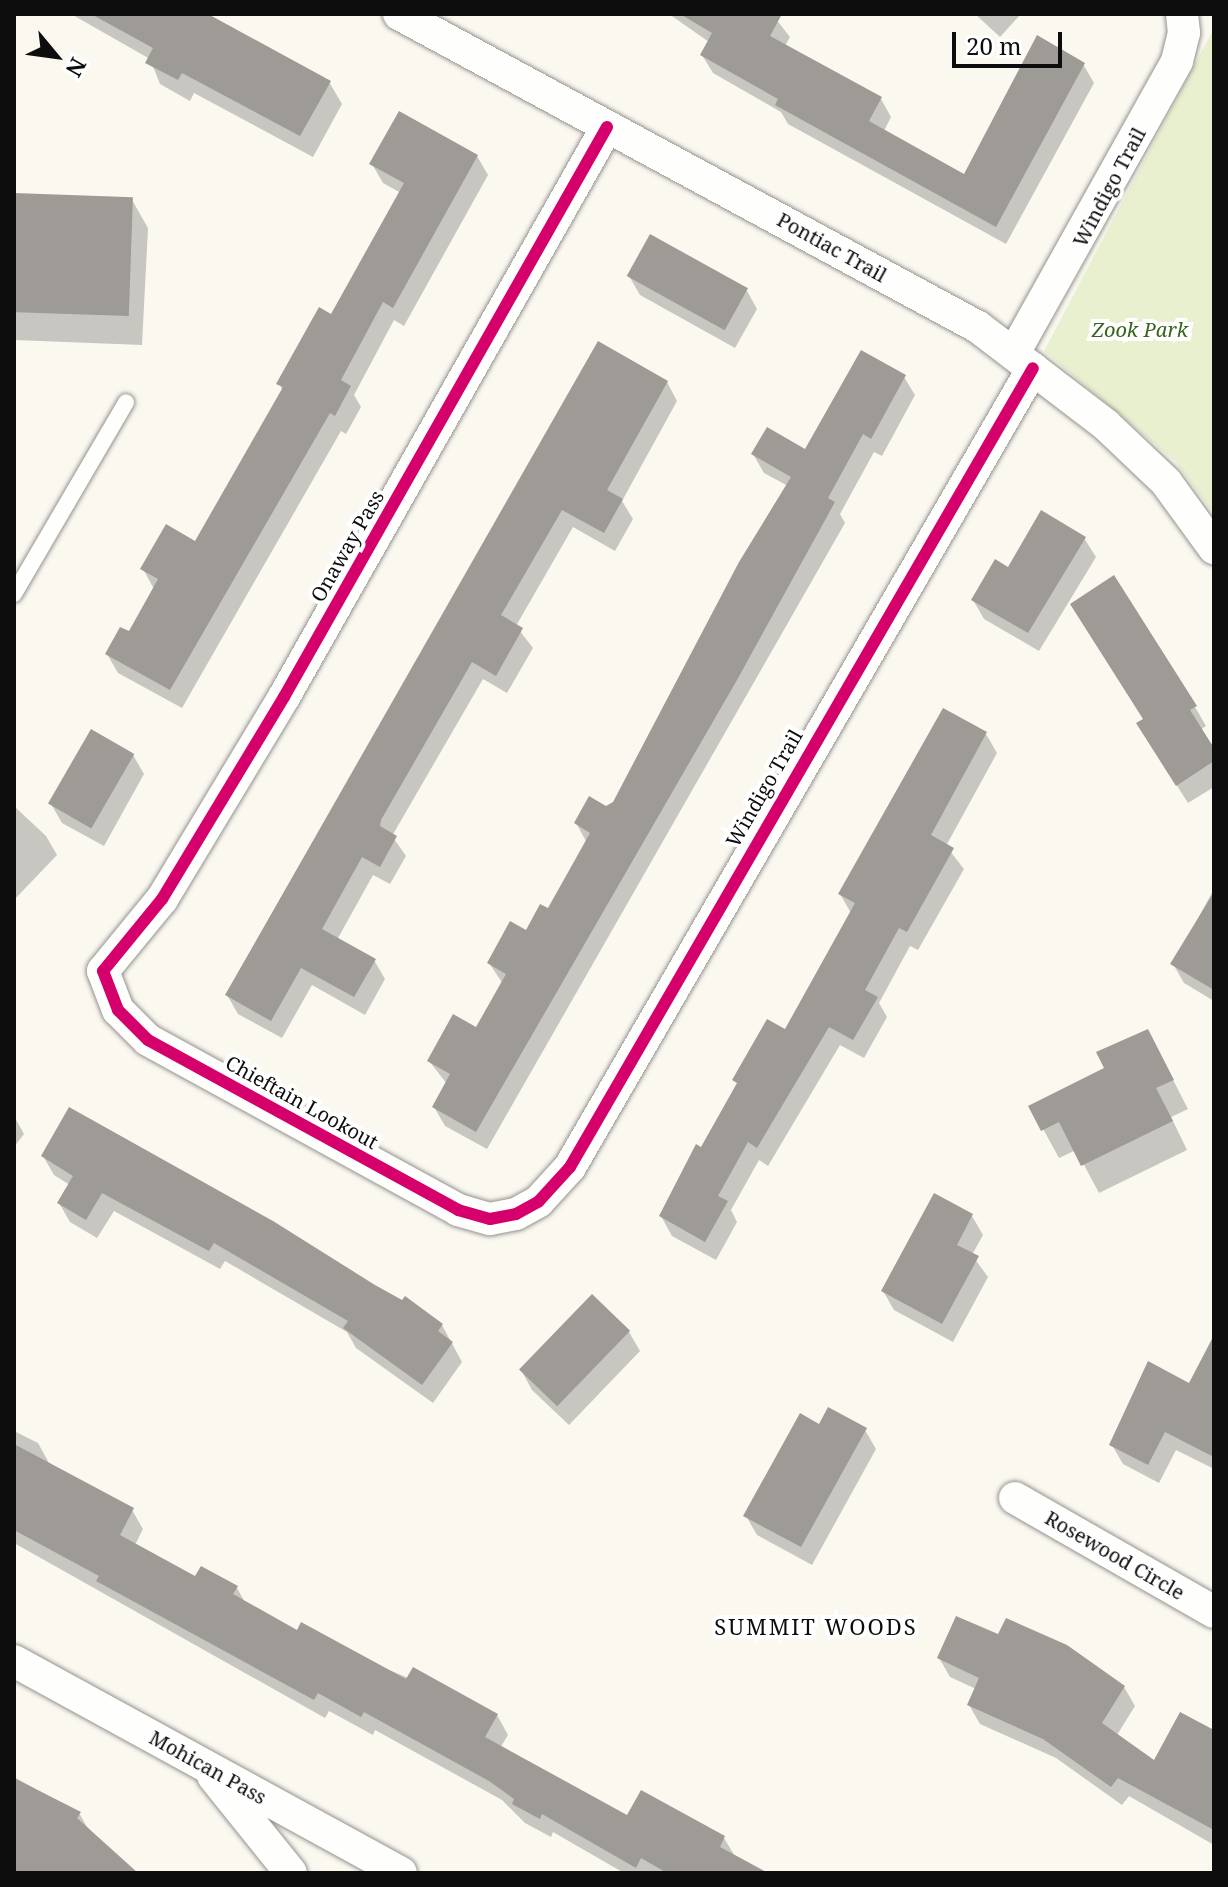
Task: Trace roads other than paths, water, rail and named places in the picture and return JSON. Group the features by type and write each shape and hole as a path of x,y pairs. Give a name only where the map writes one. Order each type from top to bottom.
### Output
{"street":[{"name":"Pontiac Trail","path":"399,14 965,319 1024,360 1106,425 1166,482 1214,548"},
{"name":"Windigo Trail","path":"516,1214 539,1201 570,1167 1024,360 1177,61 1184,33 1182,14"},
{"name":"Onaway Pass","path":"103,971 162,899 284,697 607,127"},
{"name":"Chieftain Lookout","path":"103,971 118,1010 148,1040 458,1210 490,1219 516,1214"},
{"name":"Rosewood Circle","path":"1015,1498 1214,1612"},
{"name":"Mohican Pass","path":"14,1661 401,1873"},
{"path":"204,1765 291,1873"}],"lane":[{"path":"14,594 126,402"}],"district":[{"name":"SUMMIT WOODS","path":"816,1627"}],"park label":[{"name":"Zook Park","path":"1140,329"}]}
